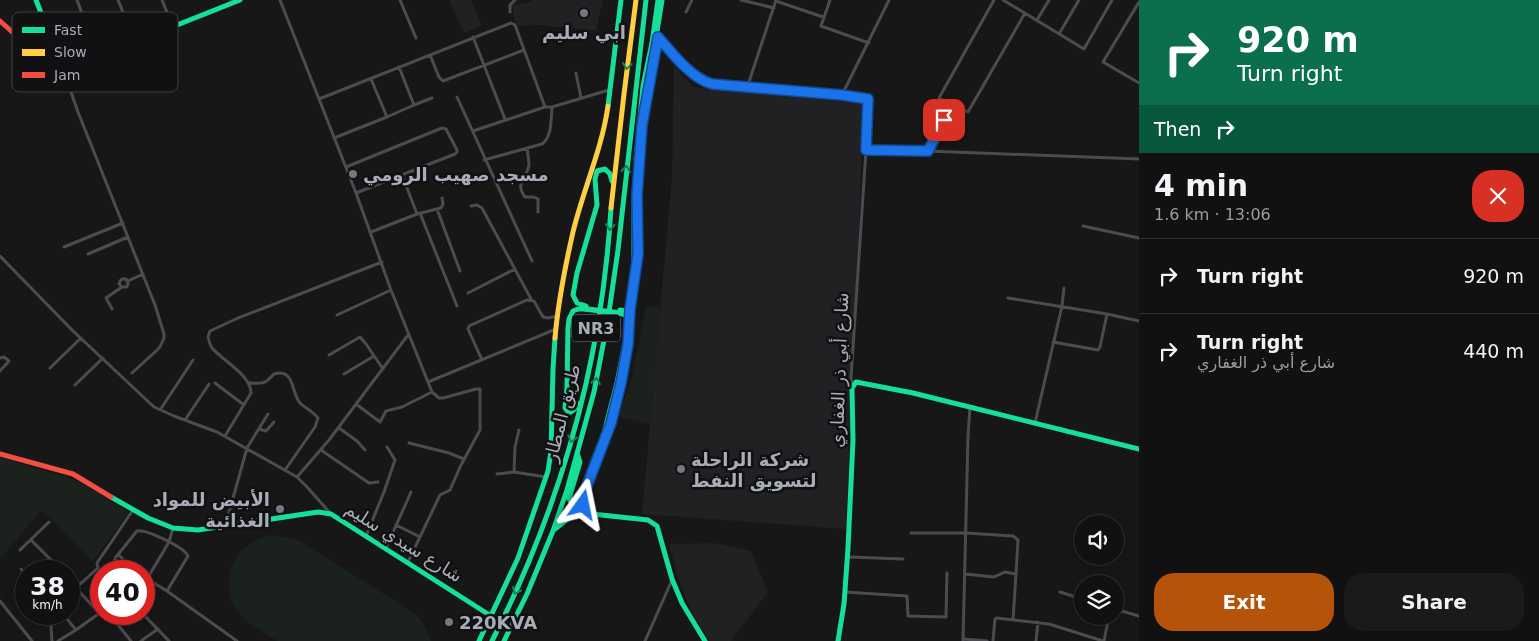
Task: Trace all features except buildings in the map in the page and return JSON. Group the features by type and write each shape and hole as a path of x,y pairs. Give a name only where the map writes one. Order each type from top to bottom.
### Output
{"main road":[{"path":"36,0 41,12"},
{"path":"178,25 240,0"},
{"path":"479,641 518,558 546,477 551,451 552,369 557,316 568,255 591,181 607,110 621,0"},
{"name":"طريق المطار","path":"492,641 531,557 569,452 581,405 593,345 609,238 626,70 636,0"},
{"name":"طريق المطار","path":"504,641 527,594 553,531 567,490 594,392 618,250 646,0"},
{"path":"588,512 583,503 583,496 596,460 617,383 629,324 638,254 636,195 642,125 660,0"},
{"path":"0,21 12,31"},
{"path":"591,181 597,171 605,169 610,174 613,191"},
{"path":"586,308 577,303 573,295 577,273 597,205 598,198 591,181"},
{"path":"593,345 577,406 575,410 569,413 564,404 567,389 567,365 572,312 575,309 586,308 620,312 629,316"},
{"path":"620,312 630,309"},
{"path":"852,388 856,382 859,382 913,393 1139,449"},
{"name":"شارع أبي ذر الغفاري","path":"838,641 848,557 852,388"},
{"path":"577,453 580,462 570,499 574,504 583,503"},
{"name":"شارع سيدي سليم","path":"0,454 73,474 155,522 173,528 198,530 318,512 331,514 502,623"},
{"path":"553,531 574,514 588,512 598,515 648,520 654,523 672,579 689,616 705,641"}],"street":[{"path":"77,0 81,12"},
{"path":"118,0 123,12"},
{"path":"162,0 167,12"},
{"path":"280,0 432,392 439,398 443,398 480,389 480,430 450,490 440,495 408,562"},
{"path":"400,0 416,38"},
{"path":"510,12 510,4 515,0"},
{"path":"686,12 692,0"},
{"path":"741,0 774,8"},
{"path":"747,88 776,0 823,17"},
{"path":"830,0 821,26 869,43"},
{"path":"655,37 704,82 747,88 842,95 889,0"},
{"path":"994,0 939,98 968,112 1025,13"},
{"path":"1003,0 1084,49 1112,0"},
{"path":"1037,20 1049,0"},
{"path":"1059,34 1079,0"},
{"path":"1139,2 1103,62 1139,83"},
{"path":"319,98 511,23 515,25 545,107"},
{"path":"473,37 506,119"},
{"path":"430,55 438,77 443,81 524,50"},
{"path":"399,67 414,105"},
{"path":"576,72 581,98"},
{"path":"371,78 386,117"},
{"path":"474,131 545,107 552,107 610,90"},
{"path":"71,92 155,305 164,334 160,346 132,373"},
{"name":"شارع أبي ذر الغفاري","path":"842,95 868,99 851,378 852,388"},
{"path":"457,97 474,131 484,160 532,261"},
{"path":"334,138 432,98"},
{"path":"928,151 952,105"},
{"path":"484,160 546,142 552,107"},
{"path":"346,167 440,128 446,129 457,152 356,193"},
{"path":"527,148 528,168 520,182 520,186 526,197 538,199 538,212"},
{"path":"866,150 1139,159"},
{"path":"402,175 457,306"},
{"path":"371,232 418,214 437,209 443,205 442,198"},
{"path":"471,206 478,205 482,208 531,299 543,317 557,316"},
{"path":"437,209 460,271"},
{"path":"64,247 123,223"},
{"path":"1084,226 1139,238"},
{"path":"88,254 128,237"},
{"path":"0,256 81,338 149,402 160,410 225,436 297,477 331,514"},
{"path":"225,436 251,392 251,387 225,359 212,349 208,338 210,331 238,318 382,262"},
{"path":"468,293 515,269"},
{"path":"112,309 106,298 122,287 127,286 128,281 143,274"},
{"path":"122,287 119,284 120,280 125,278 128,281"},
{"path":"1034,424 1062,306 1064,288"},
{"path":"337,315 391,290"},
{"path":"1008,298 1139,321"},
{"path":"482,360 468,329 469,326 531,299"},
{"path":"1053,342 1098,350 1107,314"},
{"path":"428,382 556,329"},
{"path":"297,477 339,428 409,334"},
{"path":"329,355 360,337 383,369"},
{"path":"50,368 81,338"},
{"path":"344,374 374,356"},
{"path":"0,358 4,357 9,360 0,371"},
{"path":"75,385 103,358"},
{"path":"160,410 193,360"},
{"path":"248,383 268,382 274,374 282,374 291,381 299,402 318,418 315,427 285,470"},
{"path":"215,382 244,405"},
{"path":"185,420 209,384"},
{"path":"356,404 380,422 386,411 402,407 432,392"},
{"path":"970,406 964,640 987,641"},
{"path":"225,527 247,448 268,414"},
{"path":"259,429 266,431 274,422"},
{"path":"339,428 357,440 365,450"},
{"path":"514,472 515,447 519,430"},
{"path":"409,443 449,453 464,459"},
{"path":"366,536 395,460 387,447"},
{"path":"321,450 369,483 378,482"},
{"path":"497,474 514,472 546,477"},
{"path":"386,548 411,492"},
{"path":"99,560 133,510"},
{"path":"20,550 49,522"},
{"path":"396,526 420,537"},
{"path":"155,563 169,542 173,528"},
{"path":"115,560 137,531 140,530 169,542 186,552 188,556 167,591"},
{"path":"911,533 966,533 1013,536 1016,538 1018,540 1013,620"},
{"path":"31,540 51,560"},
{"path":"118,554 123,560"},
{"path":"848,557 903,558"},
{"path":"965,574 994,576 1005,572 1016,574"},
{"path":"845,592 907,596 908,616 946,617 947,573"},
{"path":"80,584 90,575"},
{"path":"645,641 672,579"},
{"path":"155,584 237,641"},
{"path":"80,592 90,603"},
{"path":"1060,592 1074,596"},
{"path":"0,601 32,641"},
{"path":"1124,612 1139,616"},
{"path":"993,641 995,619 1049,624 1104,641 1107,625"},
{"path":"58,641 90,620"},
{"path":"1036,641 1038,622"},
{"path":"51,625 52,641"},
{"path":"72,625 76,630"},
{"path":"117,625 131,641"},
{"path":"154,625 169,641"},
{"path":"141,641 158,629"}],"shaded area":[{"path":"449,0 471,0 482,26 464,33"},
{"path":"532,0 603,0 596,31 540,25 516,26 512,5 533,2"},
{"path":"674,66 693,87 864,104 846,529 642,514 672,177"},
{"path":"646,306 661,307 650,424 619,416 631,380"},
{"path":"0,457 76,480 129,512 94,560 42,510 2,557 0,555"},
{"path":"272,535 300,541 414,613 424,624 431,641 277,641 245,620 233,606 229,592 230,570 240,552 247,546 260,538"},
{"path":"714,543 751,551 768,592 731,641 710,641 707,637 687,602 669,544"}],"traffic: fast":[{"path":"36,0 41,12"},
{"path":"178,25 240,0"},
{"path":"608,106 621,0"},
{"path":"504,641 527,594 553,531 567,490 594,392 608,319 618,250 646,0"},
{"path":"636,160 643,86 658,0"},
{"path":"630,307 638,254 637,197 640,138 662,0"},
{"path":"586,306 577,303 573,295 577,273 597,205 595,179 597,171 605,169 610,174 612,181"},
{"path":"634,198 634,277"},
{"path":"492,641 517,590 538,538 558,484 574,431 588,376 598,320 611,208"},
{"path":"577,403 569,413 565,408 568,328 569,319 573,311 586,309"},
{"path":"586,309 620,313"},
{"path":"620,310 626,311 630,309"},
{"path":"620,313 629,317"},
{"path":"603,437 627,333"},
{"path":"479,641 518,558 548,471 551,451 555,338"},
{"path":"838,641 844,604 848,548 853,440 852,388 856,382 913,393 1139,449"},
{"path":"577,453 580,462 569,499 572,503 583,503"},
{"path":"600,454 583,500 585,508 592,514 648,520 657,526 672,579 682,603 705,641"},
{"path":"111,497 148,518 173,528 198,530 318,512 331,514 502,623"},
{"path":"555,529 574,514 588,512"}],"traffic: slow":[{"path":"611,208 636,0"},
{"path":"555,338 562,285 573,232 597,154 608,106"},
{"path":"600,454 611,423 621,383 629,343 630,307"}],"traffic: jam":[{"path":"0,21 12,32"},
{"path":"0,454 73,474 111,497"}],"place":[{"name":"ابي سليم","path":"584,13"},
{"name":"مسجد صهيب الرومي","path":"353,174"},
{"name":"شركة الراحلة لتسويق النفط","path":"681,469"},
{"name":"الأبيض للمواد الغذائية","path":"280,509"},
{"name":"220KVA","path":"449,622"}],"route":[{"path":"583,505 583,496 611,423 628,344 630,309 638,254 637,195 642,125 658,37 699,80 704,82 747,88 842,95 868,99 866,150 928,151 944,120"}]}
